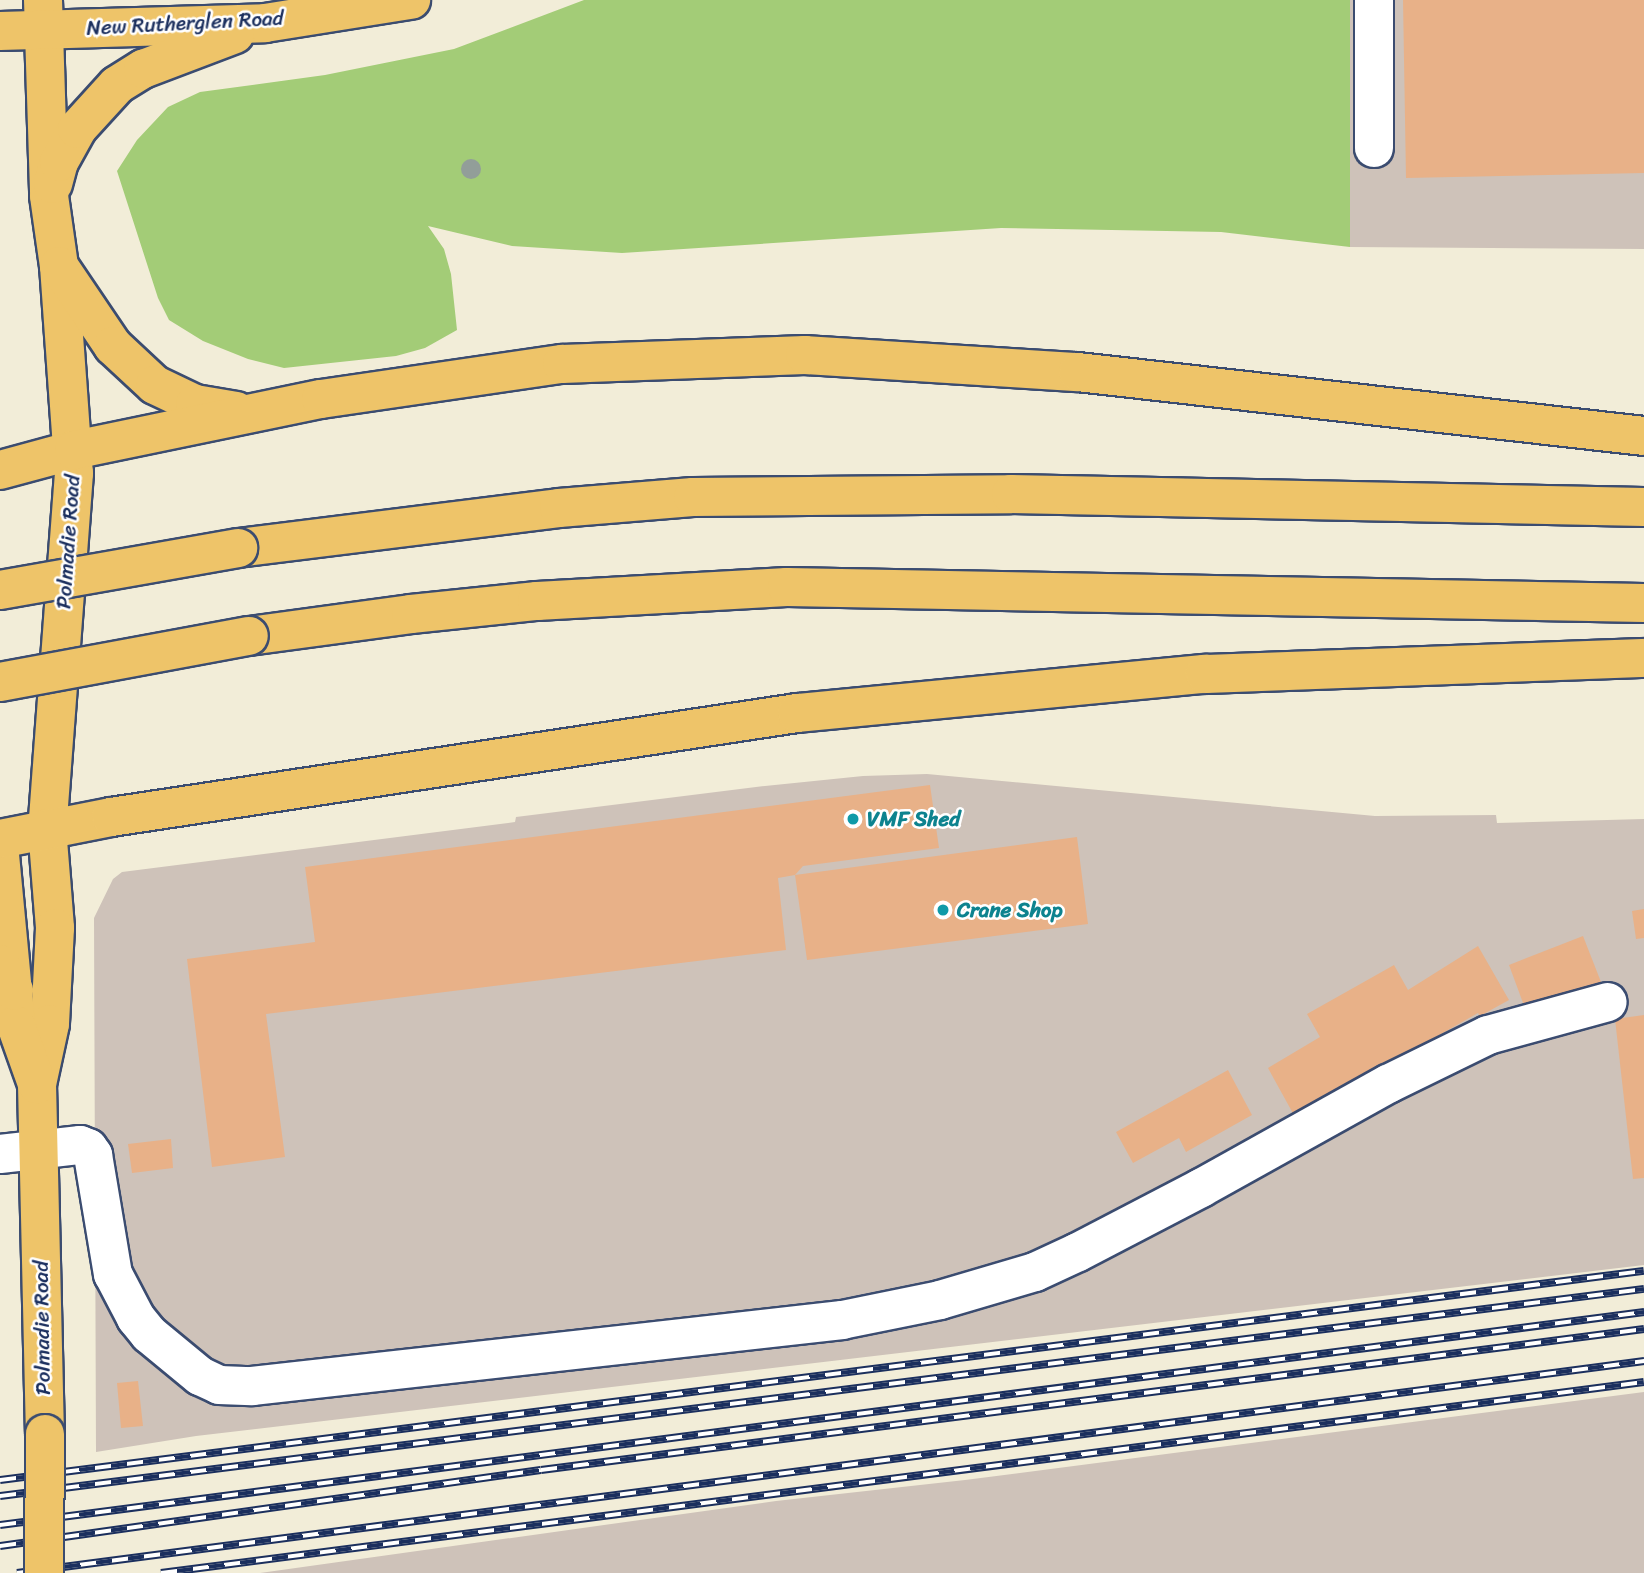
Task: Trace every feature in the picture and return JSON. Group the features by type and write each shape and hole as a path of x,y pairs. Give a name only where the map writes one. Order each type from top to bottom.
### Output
{"main road":[{"name":"New Rutherglen Road","path":"0,31 43,15 265,23 411,0"},
{"name":"Polmadie Road","path":"43,15 49,195 60,266 74,450 47,828 55,928 50,1024 37,1084 45,1434 44,1573"},
{"path":"49,195 59,162 77,129 117,85 143,69 265,23"},
{"path":"60,266 113,346 155,385 195,404 248,414"},
{"path":"0,470 74,450 321,399 562,364 805,355 1078,372 1644,436"},
{"path":"0,590 238,548 559,508 693,497 1011,494 1644,507"},
{"path":"0,682 249,636 411,614 537,601 787,587 1644,603"},
{"path":"0,839 47,828 797,713 1205,674 1644,658"},
{"name":"Polmadie Road","path":"0,855 7,977 16,1025 37,1084"}],"lane":[{"path":"1374,0 1374,148"},
{"path":"0,1154 80,1145 93,1155 113,1274 125,1299 149,1334 200,1376 219,1385 251,1386 842,1320 940,1300 1035,1272 1077,1252 1201,1188 1388,1084 1479,1040 1608,1002"}],"shaded area":[{"path":"1350,0 1644,0 1644,249 1350,247"},
{"path":"927,774 1375,816 1496,815 1497,823 1644,819 1644,1265 196,1436 96,1452 94,918 113,879 122,872 515,822 516,817 765,786 863,776"},
{"path":"1644,1392 1644,1573 260,1573 776,1501 965,1480"}],"green space":[{"path":"584,0 1350,0 1350,247 1221,232 1001,228 622,253 512,246 428,226 444,249 451,274 457,330 425,348 396,356 284,368 248,359 203,341 169,320 158,298 117,171 137,140 168,107 200,92 325,75 454,49"}],"building":[{"path":"1403,0 1644,0 1644,173 1406,178"},
{"path":"930,785 939,848 803,866 795,875 778,878 786,950 266,1014 285,1157 212,1167 187,959 315,942 305,867"},
{"name":"Crane Shop","path":"1077,837 1088,924 807,960 795,875"},
{"path":"1644,909 1644,938 1636,939 1632,911"},
{"path":"1583,936 1601,982 1526,1011 1509,965"},
{"path":"1478,946 1509,1000 1480,1016 1478,1013 1295,1117 1268,1068 1320,1037 1307,1014 1394,965 1408,990"},
{"path":"1644,1015 1644,1178 1633,1179 1615,1019"},
{"path":"1228,1070 1252,1115 1186,1152 1179,1138 1133,1163 1116,1132"},
{"path":"171,1139 173,1168 132,1173 128,1144"},
{"path":"138,1381 143,1426 121,1428 117,1383"}],"railway":[{"path":"0,1480 1644,1271"},
{"path":"0,1496 1644,1289"},
{"path":"0,1525 1644,1312"},
{"path":"0,1546 541,1470 1644,1329"},
{"path":"17,1573 1644,1361"},
{"path":"161,1573 1644,1382"}],"place":[{"name":"VMF Shed","path":"853,819"},
{"name":"Crane Shop","path":"943,910"}]}
